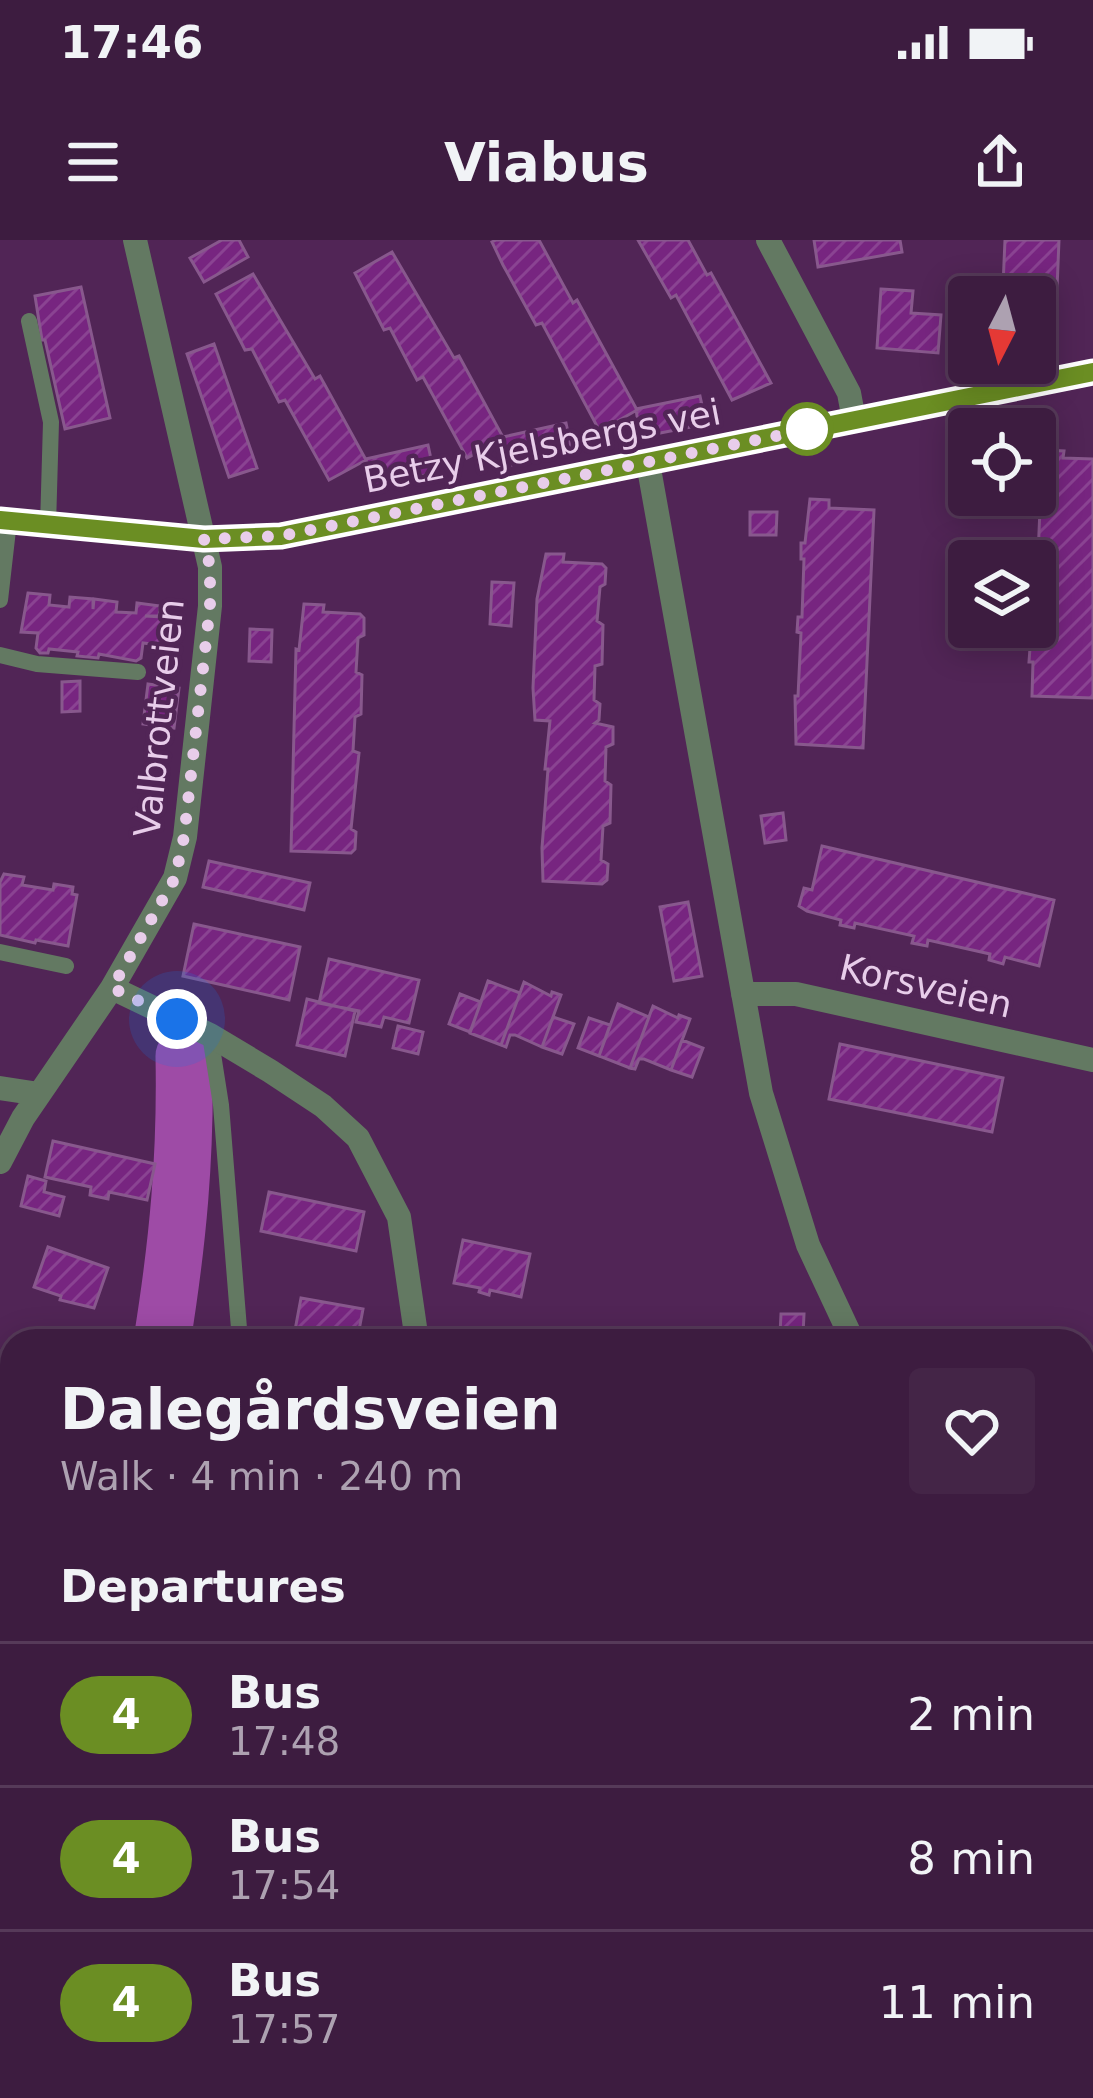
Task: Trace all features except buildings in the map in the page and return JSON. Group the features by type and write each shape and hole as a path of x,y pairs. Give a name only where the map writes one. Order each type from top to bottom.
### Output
{"street":[{"name":"Valbrottveien","path":"0,1162 39,1094 112,988 175,878 184,837 210,606 210,567 135,240"},
{"path":"769,240 849,393 854,420"},
{"name":"Betzy Kjelsbergs vei","path":"4,520 204,539 281,536 1093,372"},
{"path":"648,463 761,1093 787,1187 828,1293 848,1329"},
{"path":"112,988 210,1035 323,1106 358,1138 399,1217 415,1329"},
{"name":"Korsveien","path":"743,994 796,994 1093,1060"},
{"path":"0,1088 39,1094"}],"lane":[{"path":"28,321 51,422 47,526"},
{"path":"0,600 4,520"},
{"path":"0,655 38,664 138,672"},
{"path":"0,952 65,966"},
{"path":"210,1035 221,1105 239,1329"}],"waterway":[{"path":"164,1329 180,1199 184,1056"}],"bus line":[{"name":"4","path":"0,520 204,539 281,536 1093,372"}],"route":[{"path":"177,1019 112,988 175,878 184,837 210,606 204,539 281,536 811,429 807,429"}]}
